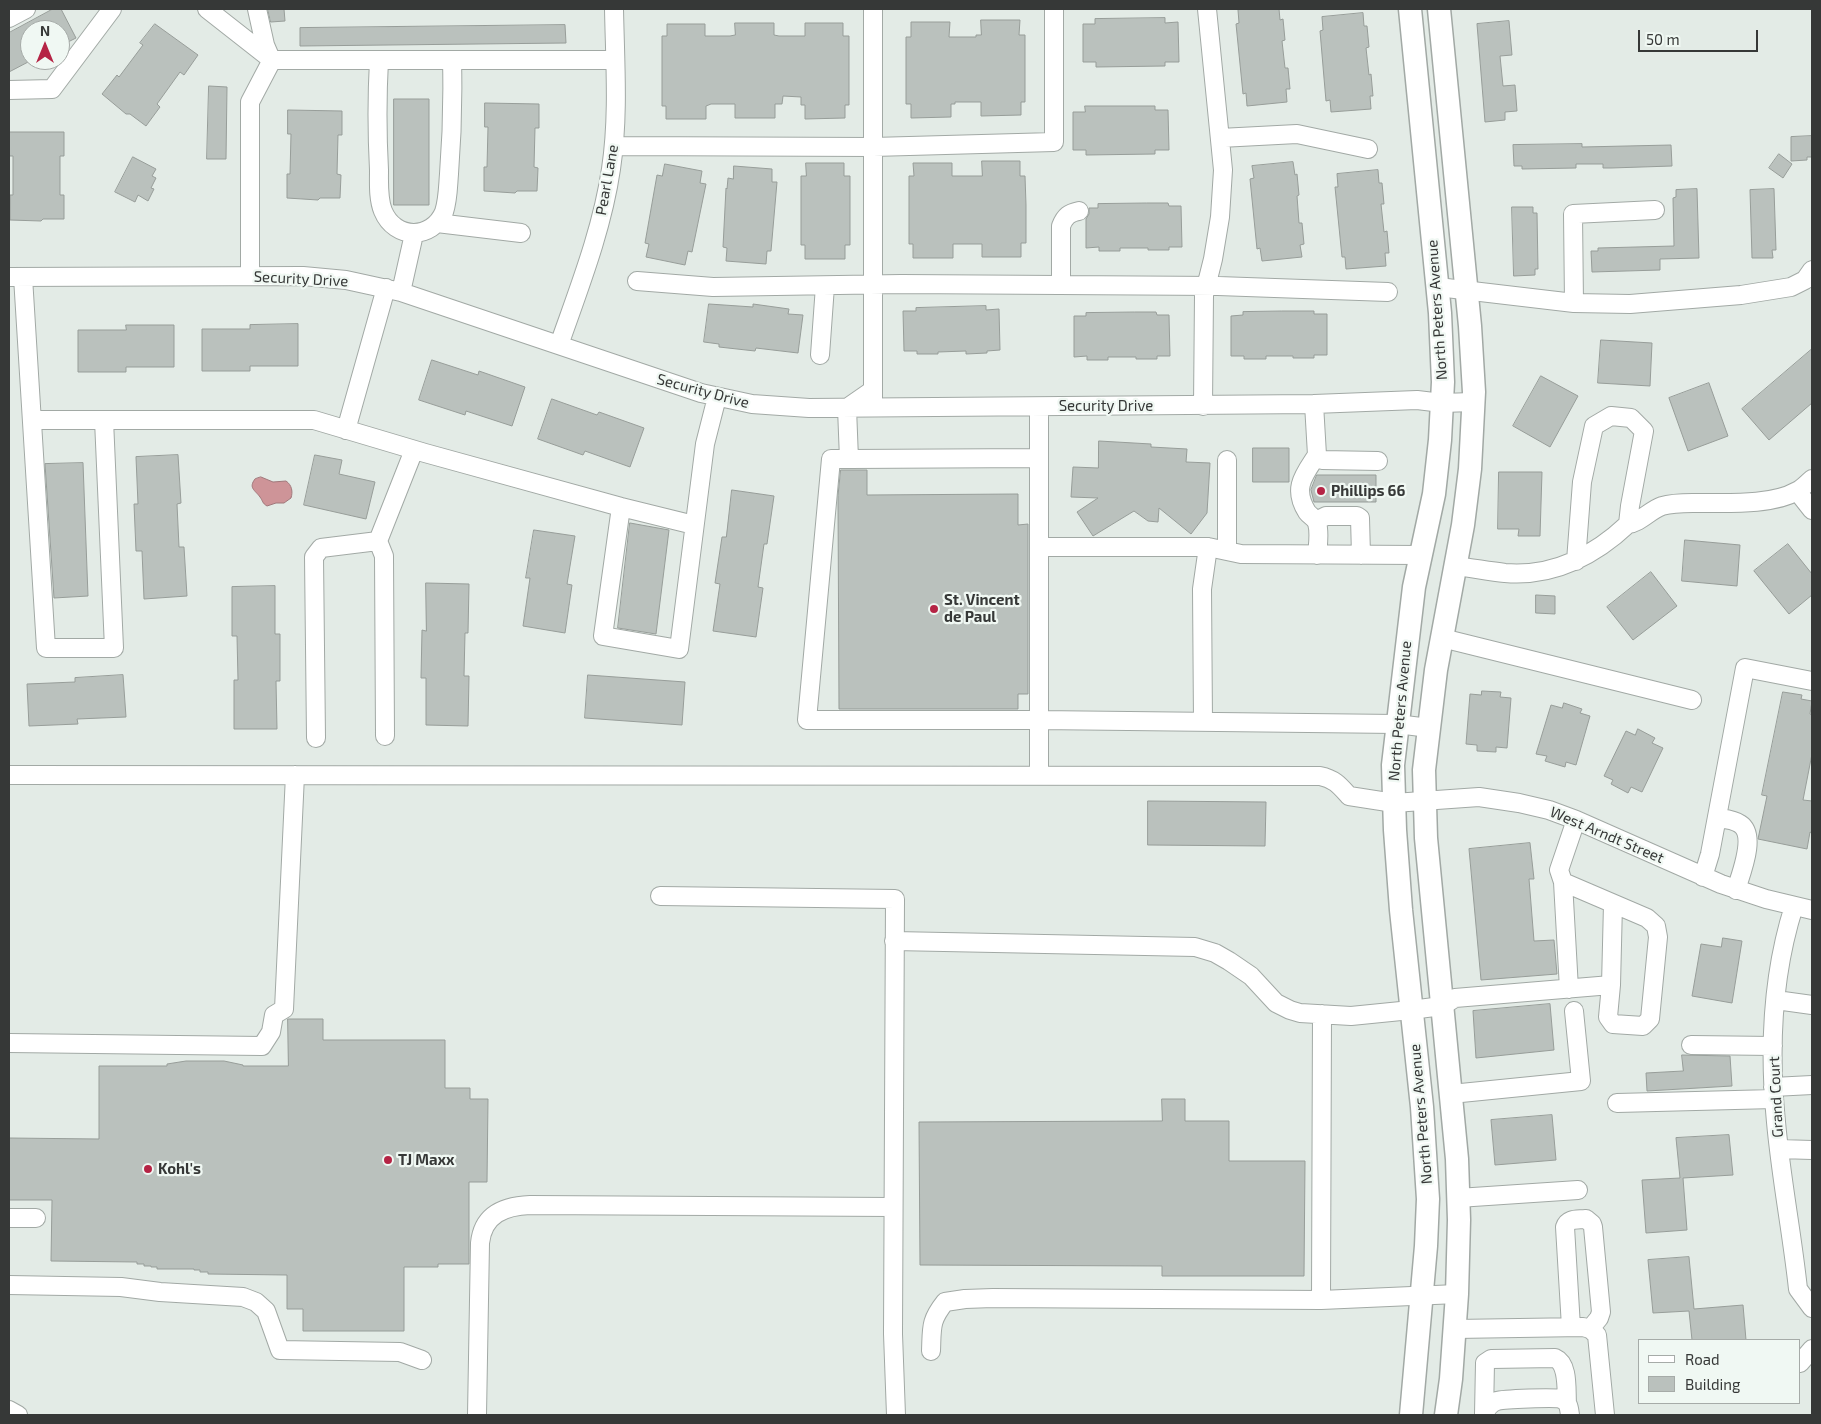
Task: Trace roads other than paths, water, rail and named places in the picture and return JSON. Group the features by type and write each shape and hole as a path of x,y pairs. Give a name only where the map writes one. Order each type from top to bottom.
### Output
{"main road":[{"name":"North Peters Avenue","path":"1410,9 1438,287 1442,403 1434,494 1414,587 1393,765 1401,910 1422,1107 1428,1199 1411,1415"},
{"name":"North Peters Avenue","path":"1439,9 1466,291 1473,402 1470,469 1463,525 1442,638 1424,770 1426,838 1457,1159 1457,1294 1451,1379 1446,1415"}],"street":[{"path":"9,18 26,9"},
{"path":"9,90 52,89 112,9"},
{"path":"207,9 272,60 615,60"},
{"name":"Pearl Lane","path":"559,345 600,223 607,192 614,146 616,116 614,9"},
{"path":"873,9 873,408"},
{"path":"614,146 873,147 1054,142 1054,9"},
{"path":"1203,406 1204,295 1216,238 1221,202 1222,170 1208,9"},
{"path":"239,34 258,14"},
{"path":"258,14 265,45 272,60"},
{"path":"250,276 250,102 272,60"},
{"path":"380,60 378,146 381,204 387,218 394,226 414,234 424,232 437,223 443,214 446,204 452,120 452,60"},
{"path":"1220,138 1297,134 1368,149"},
{"path":"1574,303 1572,214 1655,210"},
{"path":"1061,285 1061,226 1064,218 1070,213 1079,211"},
{"path":"437,223 521,234"},
{"path":"346,430 414,234"},
{"path":"1438,287 1574,303 1630,304 1741,295 1796,285 1805,280 1812,270"},
{"path":"16,277 32,420 46,648 114,648 104,420"},
{"name":"Security Drive","path":"16,277 324,277 394,290 681,386 717,397 752,404 808,408 873,408 1203,406 1417,400 1442,403 1473,402"},
{"path":"637,281 713,287 873,284 1206,286 1388,292"},
{"path":"820,355 825,286"},
{"path":"848,458 847,408 873,390"},
{"path":"621,507 603,636 679,649 705,444 717,397"},
{"path":"1314,404 1317,455 1303,476 1299,490 1300,499 1308,513 1316,521 1318,532 1317,555"},
{"path":"1038,407 1039,776"},
{"path":"1576,561 1582,482 1594,426 1610,416 1631,418 1644,431 1628,524"},
{"path":"32,420 314,420 414,450 621,507 694,525"},
{"path":"385,736 384,556 378,541 414,450"},
{"path":"1317,455 1327,462 1378,461"},
{"path":"1038,458 831,459 807,720 1039,720 1397,724 1429,728"},
{"path":"1227,460 1227,551"},
{"path":"1455,566 1505,573 1526,573 1552,569 1576,561 1600,548 1628,524 1634,523 1647,513 1662,506 1687,503 1748,503 1797,491 1812,479"},
{"path":"1797,491 1812,510"},
{"path":"1316,521 1326,516 1356,516 1360,518 1361,555"},
{"path":"316,738 314,557 320,548 378,541"},
{"path":"1038,547 1208,547 1241,554 1420,556"},
{"path":"1203,722 1202,589 1208,547"},
{"path":"1442,638 1692,700"},
{"path":"1703,877 1710,854 1745,668 1812,681"},
{"name":"West Arndt Street","path":"9,775 1320,776 1330,778 1339,784 1349,796 1394,802 1479,797 1542,808 1576,820 1736,890 1812,910"},
{"path":"9,1043 262,1046 272,1032 274,1015 284,1009 296,775"},
{"path":"1717,818 1740,824 1746,830 1748,838 1747,849 1736,890"},
{"path":"1569,988 1563,882 1559,870 1576,820"},
{"path":"1563,882 1647,918 1656,926 1658,937 1650,1019 1643,1026 1614,1024 1608,1017 1614,904"},
{"path":"660,896 895,899 893,1352 896,1415"},
{"name":"Grand Court","path":"1794,906 1784,946 1776,1000 1773,1046 1773,1093 1798,1289 1812,1308"},
{"path":"894,941 1195,947 1215,953 1243,969 1272,999 1285,1008 1300,1013 1351,1016 1442,1006 1455,998 1611,985"},
{"path":"1776,1000 1812,1005"},
{"path":"1451,1094 1581,1081 1574,1011"},
{"path":"1321,1300 1322,1014"},
{"path":"1691,1045 1773,1046"},
{"path":"1617,1103 1773,1093 1812,1085"},
{"path":"1779,1149 1812,1150"},
{"path":"1458,1198 1578,1190"},
{"path":"477,1415 480,1238 485,1225 500,1211 510,1207 540,1205 893,1207"},
{"path":"9,1218 36,1218"},
{"path":"1571,1327 1565,1227 1567,1222 1586,1219 1593,1227 1601,1312 1599,1318 1590,1329"},
{"path":"9,1285 121,1287 160,1292 243,1297 256,1302 266,1310 280,1350 400,1352 422,1360"},
{"path":"931,1351 932,1325 935,1315 945,1302 965,1299 1321,1300 1422,1294 1457,1294"},
{"path":"1455,1329 1571,1327 1590,1329 1597,1335 1605,1415"},
{"path":"1801,1362 1812,1349"},
{"path":"1484,1414 1486,1363 1491,1359 1554,1358 1559,1360 1564,1367 1569,1409"},
{"path":"1484,1414 1488,1407 1497,1400 1556,1398 1569,1409"},
{"path":"9,1410 18,1415"}],"place":[{"name":"Phillips 66","path":"1321,491"},
{"name":"St. Vincent de Paul","path":"934,609"},
{"name":"TJ Maxx","path":"388,1160"},
{"name":"Kohl's","path":"148,1169"}]}
